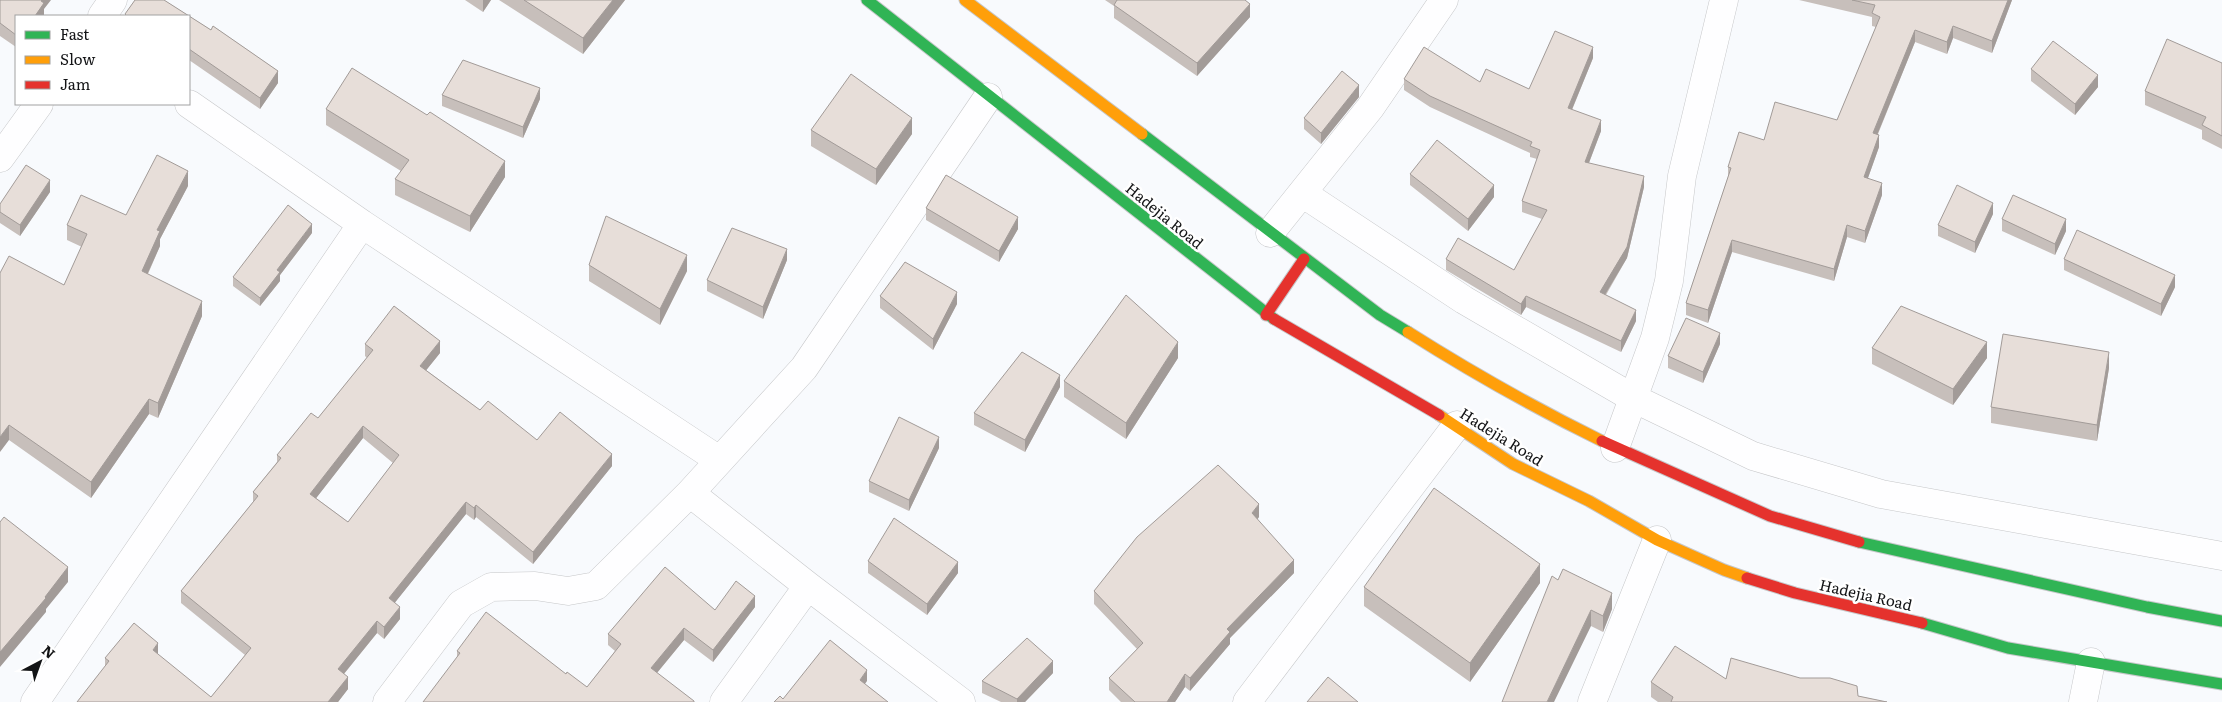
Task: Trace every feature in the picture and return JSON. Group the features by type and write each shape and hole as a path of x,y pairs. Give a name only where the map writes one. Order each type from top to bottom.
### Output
{"main road":[{"name":"Hadejia Road","path":"867,0 1266,314 1458,425 1513,464 1589,501 1657,540 1724,570 1795,593 1902,617 2008,648 2222,684"},
{"path":"965,0 1380,315 1467,369 1543,412 1615,448 1770,516 1835,535 2147,607 2222,621"},
{"path":"1266,314 1304,259"}],"street":[{"path":"103,15 113,0"},
{"path":"1270,233 1370,108 1425,31 1444,0"},
{"path":"1615,448 1655,338 1669,281 1682,176 1724,0"},
{"path":"387,702 461,604 491,587 535,586 568,591 596,586 690,493 804,368 988,97"},
{"path":"0,158 38,105"},
{"path":"190,105 362,224 719,460"},
{"path":"1302,193 1464,300 1633,398 1753,456 1881,494 2222,556"},
{"path":"35,702 362,224"},
{"path":"1247,702 1458,425"},
{"path":"690,493 808,586 961,702"},
{"path":"1592,702 1657,540"},
{"path":"724,702 808,586"},
{"path":"2083,702 2091,662"}],"building":[{"path":"0,0 42,0 44,3 36,15 15,15 15,34 0,23"},
{"path":"135,0 164,0 188,15 126,15"},
{"path":"524,0 613,0 583,38"},
{"path":"1117,0 1245,0 1250,4 1197,63 1114,5"},
{"path":"1852,0 2008,0 1992,41 1953,26 1947,42 1915,30 1873,133 1879,135 1864,177 1882,183 1865,231 1847,225 1834,269 1732,240 1708,310 1686,303 1731,168 1728,167 1739,132 1764,140 1775,102 1837,120 1880,17 1872,13 1875,5"},
{"path":"190,17 211,30 213,26 278,71 260,98 190,50"},
{"path":"1555,31 1593,47 1568,108 1601,120 1585,162 1644,176 1627,247 1600,292 1636,310 1621,341 1526,296 1521,304 1446,259 1458,238 1514,270 1547,210 1522,201 1540,150 1530,146 1532,142 1430,96 1404,79 1424,47 1480,82 1486,69 1529,89"},
{"path":"2167,39 2222,63 2222,136 2202,125 2206,117 2145,91"},
{"path":"2053,41 2098,75 2075,104 2031,69"},
{"path":"463,60 540,88 523,127 442,95"},
{"path":"352,68 427,115 430,112 505,161 470,216 395,179 409,160 326,109"},
{"path":"1342,71 1359,85 1321,133 1304,118"},
{"path":"851,74 912,118 876,169 811,130"},
{"path":"1437,140 1494,185 1468,219 1410,174"},
{"path":"157,155 188,171 157,230 160,231 142,271 202,301 158,403 149,399 91,482 9,425 0,437 0,273 9,256 64,285 87,234 67,225 81,195 126,215"},
{"path":"26,165 50,180 20,225 0,212 0,204"},
{"path":"946,175 1018,217 999,251 926,208"},
{"path":"1957,185 1993,203 1975,242 1938,225"},
{"path":"2013,195 2066,219 2055,244 2002,219"},
{"path":"288,205 312,224 277,270 280,272 260,298 233,277"},
{"path":"606,216 687,255 660,309 589,265"},
{"path":"732,228 787,249 763,307 707,280"},
{"path":"2077,230 2175,275 2161,304 2064,259"},
{"path":"905,262 957,292 933,339 880,296"},
{"path":"1126,295 1178,342 1126,423 1064,381"},
{"path":"394,306 440,341 420,366 480,410 488,401 537,440 560,412 612,454 533,552 476,505 474,508 466,502 389,598 400,607 384,627 377,621 338,669 348,677 328,702 77,702 109,661 105,658 134,623 158,643 153,650 211,697 251,648 181,591 258,496 253,492 281,458 277,455 311,413 318,418 373,350 365,344","holes":["363,426 399,455 348,522 310,494"]},
{"path":"1901,306 1987,342 1953,389 1872,348"},
{"path":"1686,318 1720,333 1703,372 1668,356"},
{"path":"2003,334 2109,352 2097,425 1991,407"},
{"path":"1022,352 1060,375 1025,440 974,413"},
{"path":"899,417 939,437 909,500 869,481"},
{"path":"1218,465 1259,504 1252,513 1294,560 1227,629 1230,632 1190,678 1185,674 1167,702 1135,702 1109,678 1143,643 1094,591 1137,537"},
{"path":"1434,488 1540,564 1470,663 1364,587"},
{"path":"4,517 68,567 46,598 0,652 0,522"},
{"path":"894,518 958,562 927,604 868,561"},
{"path":"665,567 715,610 736,581 755,596 713,650 684,628 651,668 694,702 423,702 460,653 457,651 486,612 566,674 567,672 587,687 621,644 608,634"},
{"path":"1563,569 1612,593 1603,616 1591,610 1547,702 1502,702 1552,576 1558,580"},
{"path":"1027,638 1053,661 1017,699 982,681"},
{"path":"830,640 867,670 860,680 888,702 774,702 780,696 783,699"},
{"path":"1675,646 1726,679 1731,658 1800,678 1830,678 1857,686 1858,696 1887,702 1671,702 1673,697 1651,682"},
{"path":"1328,677 1358,702 1307,702"}],"traffic: fast":[{"path":"867,0 1274,319"},
{"path":"1142,134 1380,315 1408,332"},
{"path":"1859,542 2147,607 2222,621"},
{"path":"1922,623 2008,648 2222,684"}],"traffic: slow":[{"path":"965,0 1142,134"},
{"path":"1408,332 1552,416 1602,441"},
{"path":"1439,415 1513,464 1589,501 1657,540 1724,570 1747,578"}],"traffic: jam":[{"path":"1266,315 1304,259"},
{"path":"1274,319 1439,415"},
{"path":"1602,441 1770,516 1859,542"},
{"path":"1747,578 1795,593 1922,623"}]}
